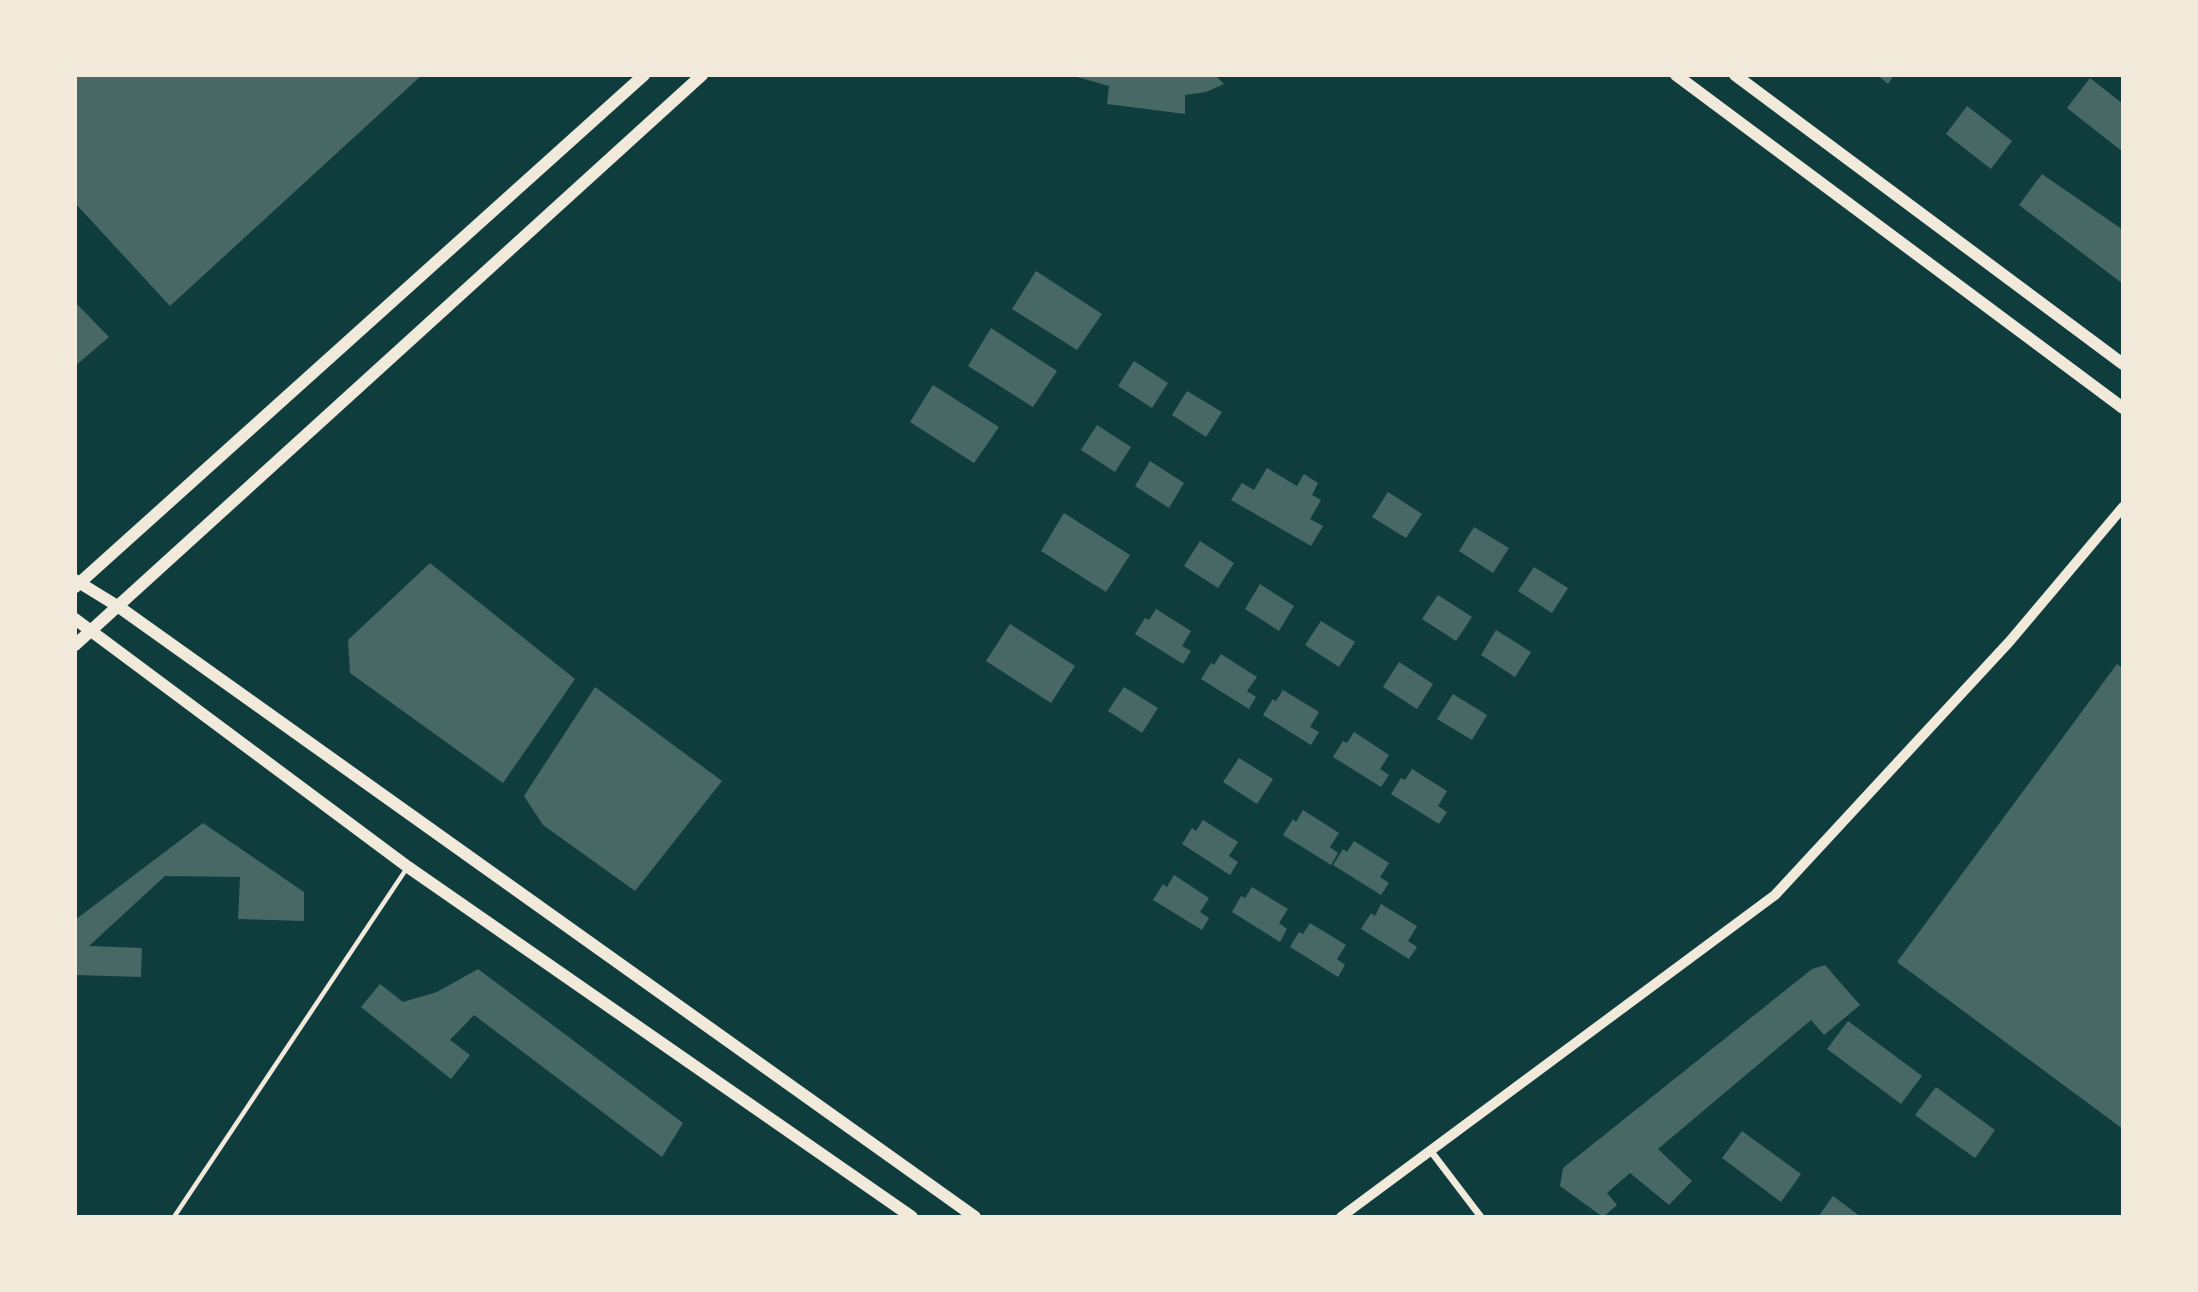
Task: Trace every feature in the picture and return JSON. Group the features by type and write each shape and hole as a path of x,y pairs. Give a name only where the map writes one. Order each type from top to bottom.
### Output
{"main road":[{"path":"644,75 77,583 119,607 975,1217"},
{"path":"75,645 702,75"},
{"path":"1675,75 2123,408"},
{"path":"1735,75 2123,364"},
{"path":"75,619 408,866 912,1217"}],"street":[{"path":"1341,1217 1775,894 2010,641 2123,507"},
{"path":"1430,1150 1481,1217"}],"lane":[{"path":"174,1217 408,866"}],"building":[{"path":"75,75 422,75 170,306 75,203"},
{"path":"1070,75 1215,75 1224,84 1206,92 1185,95 1185,114 1107,104 1109,86"},
{"path":"1877,75 1894,75 1888,84"},
{"path":"2090,78 2123,104 2123,152 2067,108"},
{"path":"1967,106 2012,141 1991,169 1946,134"},
{"path":"2042,174 2123,230 2123,284 2019,205"},
{"path":"1036,271 1102,314 1077,350 1012,309"},
{"path":"75,302 109,337 75,366"},
{"path":"991,328 1057,371 1033,407 968,366"},
{"path":"1134,361 1168,383 1152,408 1118,386"},
{"path":"933,385 999,427 974,463 910,422"},
{"path":"1187,391 1222,412 1206,437 1172,415"},
{"path":"1097,425 1131,447 1115,472 1081,450"},
{"path":"1150,461 1184,483 1169,508 1135,486"},
{"path":"1267,468 1297,486 1304,474 1318,483 1312,495 1321,500 1310,519 1323,526 1311,546 1231,500 1242,483 1254,490"},
{"path":"1388,492 1422,514 1406,538 1372,517"},
{"path":"1064,513 1130,555 1106,592 1041,551"},
{"path":"1474,527 1509,548 1493,573 1459,551"},
{"path":"1200,541 1234,563 1218,588 1184,566"},
{"path":"430,563 575,679 503,783 350,673 348,640"},
{"path":"1534,567 1568,588 1552,613 1518,591"},
{"path":"1260,584 1294,606 1279,631 1245,609"},
{"path":"1438,595 1472,617 1456,641 1422,619"},
{"path":"1156,609 1191,631 1182,646 1191,651 1183,664 1135,634 1145,618 1149,620"},
{"path":"1321,621 1355,642 1339,667 1305,645"},
{"path":"1010,624 1075,666 1051,703 986,661"},
{"path":"1496,630 1531,652 1515,677 1481,655"},
{"path":"1221,654 1257,677 1247,691 1256,697 1249,709 1201,679 1211,663 1214,665"},
{"path":"1399,662 1433,684 1417,709 1383,687"},
{"path":"2117,664 2123,668 2123,1129 1897,962"},
{"path":"595,687 722,781 635,891 543,825 524,796"},
{"path":"1124,687 1158,708 1142,733 1108,711"},
{"path":"1283,690 1319,712 1310,727 1319,732 1311,745 1263,715 1273,699 1276,701"},
{"path":"1453,694 1487,715 1472,740 1437,719"},
{"path":"1354,732 1389,755 1380,769 1389,775 1381,787 1333,757 1343,741 1347,743"},
{"path":"1239,758 1273,779 1257,804 1223,782"},
{"path":"1412,769 1447,791 1438,806 1447,812 1439,824 1391,794 1401,778 1405,780"},
{"path":"1303,810 1339,833 1330,847 1338,853 1331,865 1283,835 1293,819 1296,822"},
{"path":"1203,820 1238,842 1229,856 1238,862 1230,875 1182,844 1192,828 1196,831"},
{"path":"203,823 304,892 304,921 238,919 240,877 165,876 89,946 142,948 141,977 76,975 75,920"},
{"path":"1354,841 1389,863 1380,877 1389,883 1381,895 1333,865 1343,849 1347,852"},
{"path":"1174,875 1209,898 1200,912 1209,918 1202,930 1153,900 1163,884 1167,887"},
{"path":"1252,887 1288,909 1279,923 1287,929 1280,942 1232,912 1241,896 1245,898"},
{"path":"1381,904 1417,926 1408,941 1417,947 1409,959 1361,929 1371,913 1375,916"},
{"path":"1310,923 1346,945 1337,959 1345,965 1338,977 1290,947 1299,932 1303,934"},
{"path":"1825,965 1860,1005 1824,1035 1811,1020 1658,1149 1692,1181 1669,1205 1630,1173 1607,1193 1617,1205 1603,1217 1560,1186 1563,1168 1812,969"},
{"path":"478,969 683,1123 662,1157 474,1015 450,1040 470,1055 451,1079 361,1007 380,984 403,1002 437,992"},
{"path":"1848,1021 1922,1076 1901,1104 1827,1049"},
{"path":"1936,1087 1995,1130 1975,1158 1915,1115"},
{"path":"1742,1131 1801,1174 1781,1202 1722,1158"},
{"path":"1833,1196 1861,1217 1818,1217"}]}
